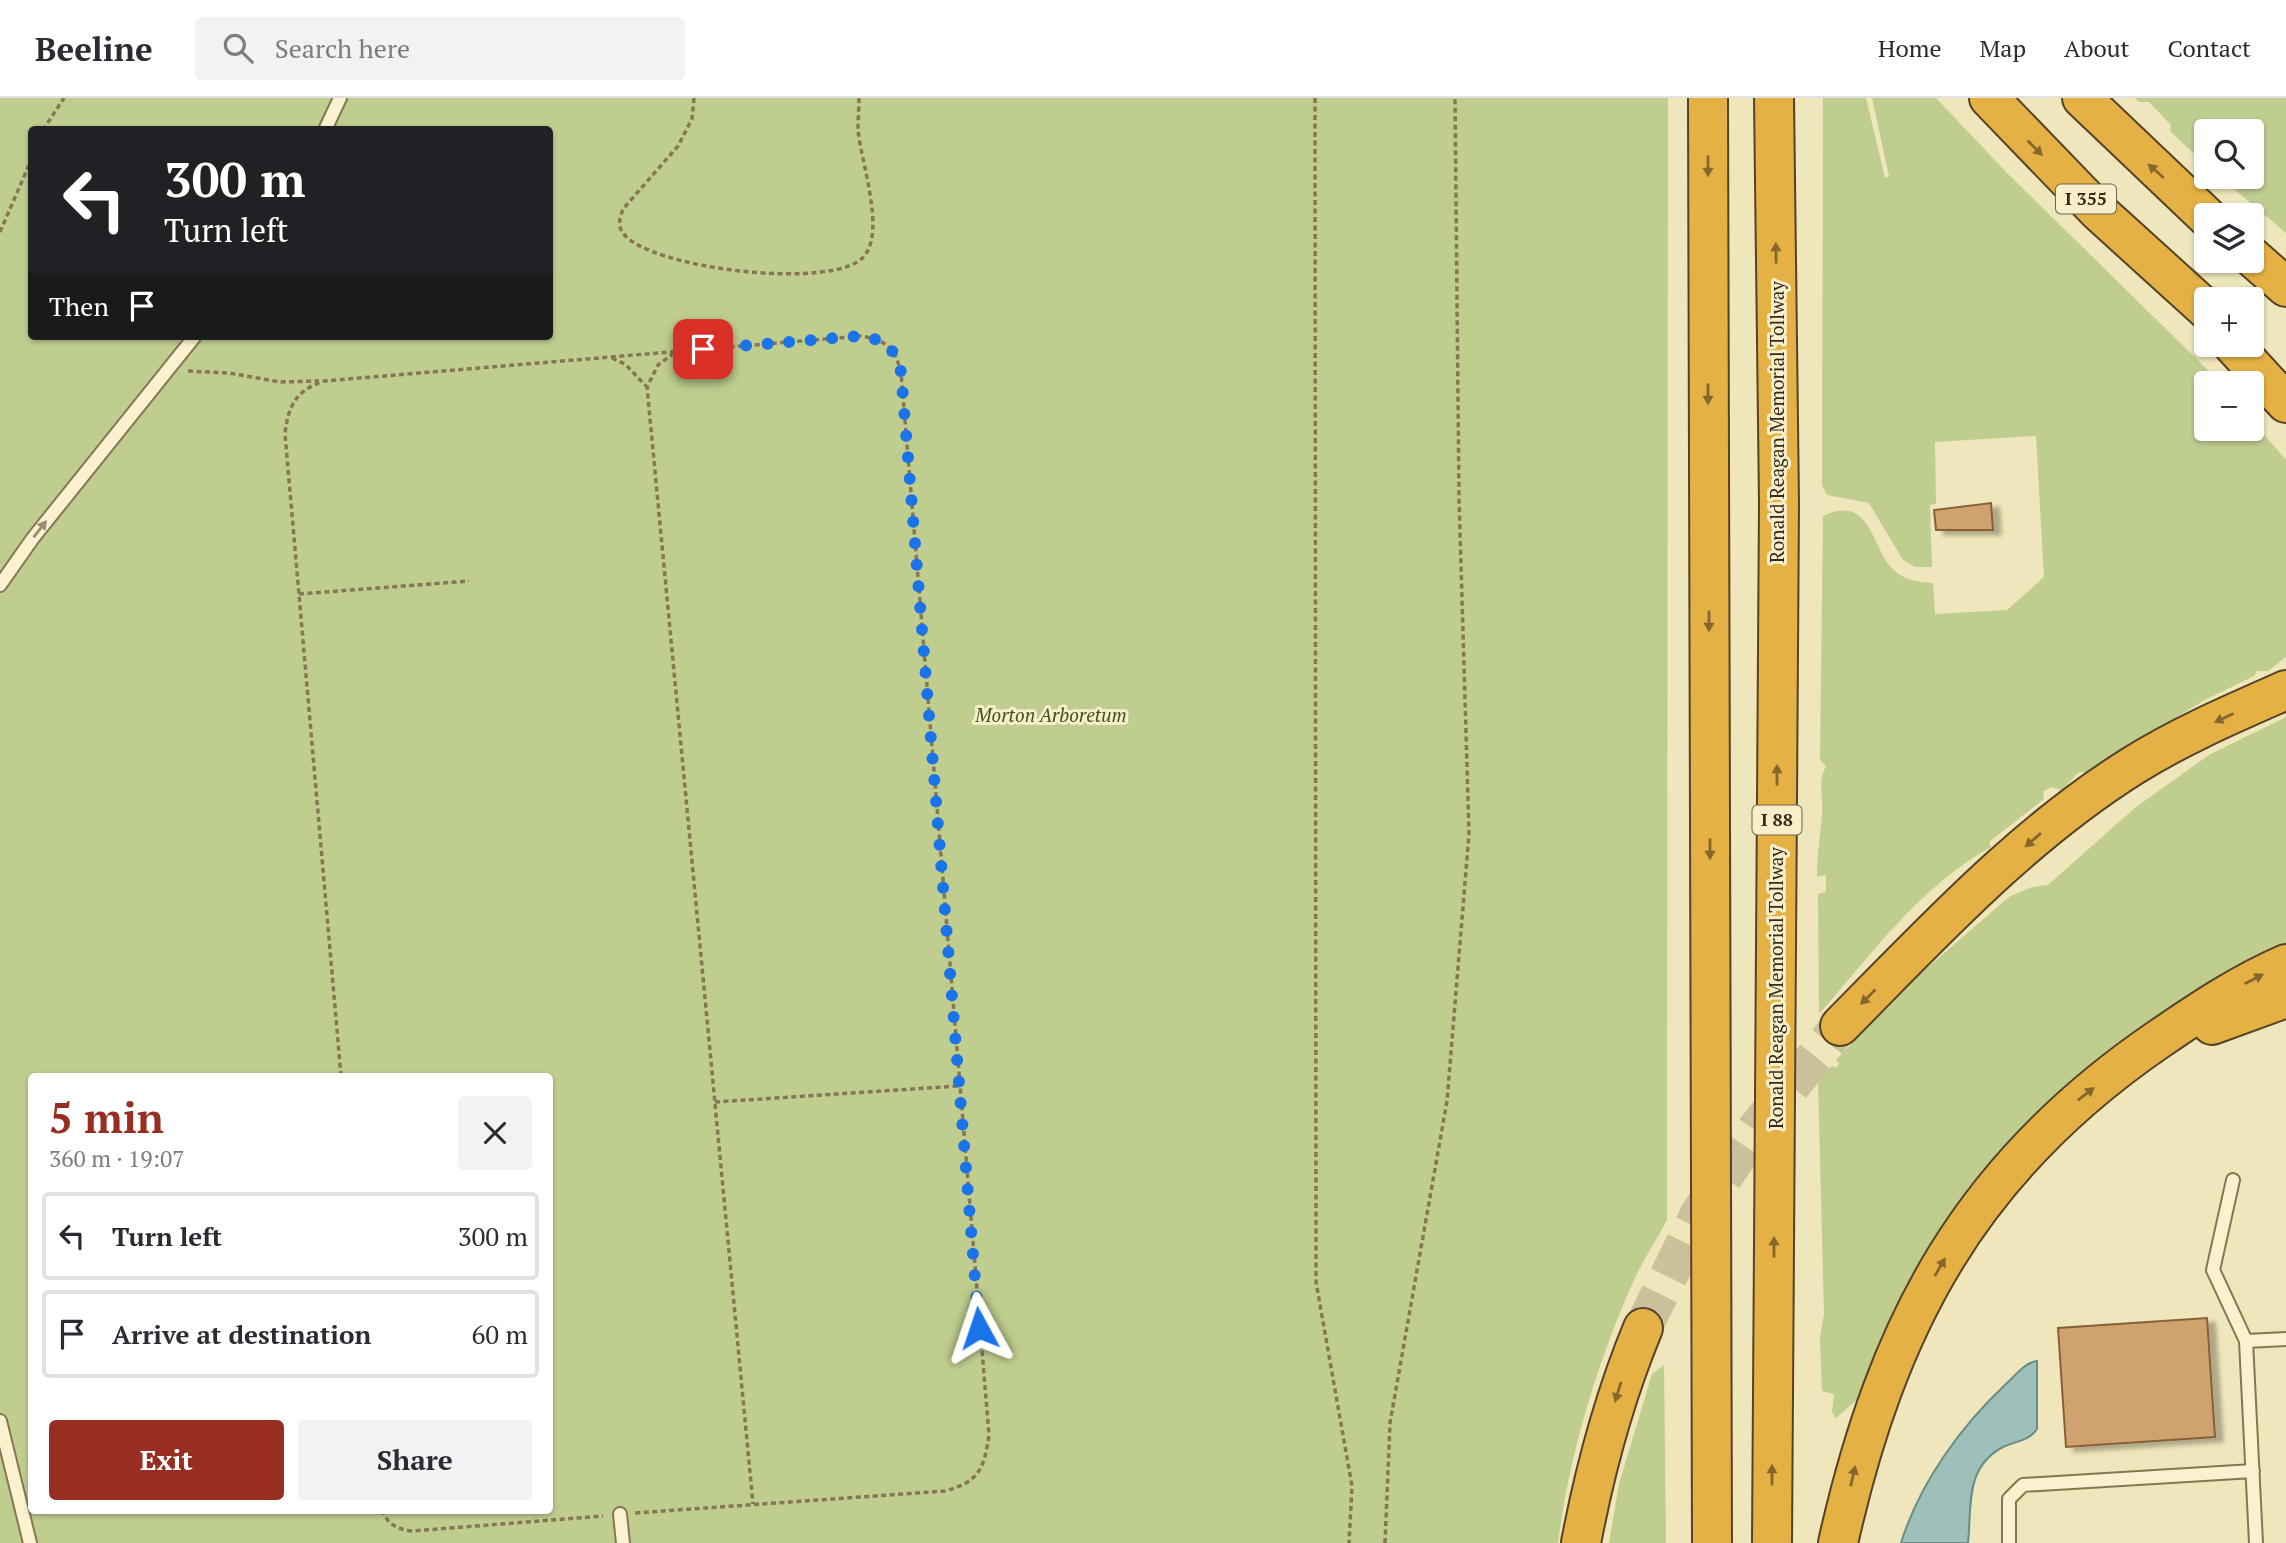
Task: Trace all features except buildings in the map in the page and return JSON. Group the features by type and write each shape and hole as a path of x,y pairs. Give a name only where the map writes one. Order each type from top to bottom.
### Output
{"highway":[{"path":"1708,98 1712,1543"},
{"name":"Ronald Reagan Memorial Tollway","path":"1772,1543 1779,503 1774,98"},
{"name":"I 355","path":"1989,98 2099,212 2194,300"},
{"path":"2082,98 2194,205"},
{"path":"2264,268 2286,287"},
{"path":"2244,357 2286,403"},
{"path":"2264,357 2286,375"},
{"path":"1840,1026 1974,890 2051,823 2134,765 2177,740 2286,690"},
{"path":"1838,1543 1856,1462 1881,1388 1916,1309 1962,1230 2018,1160 2072,1105 2135,1055 2211,1003 2286,964"},
{"path":"2135,1055 2286,998"},
{"path":"1581,1543 1605,1435 1622,1380 1643,1328"}],"lane":[{"path":"327,126 340,98"},
{"path":"0,584 41,527 192,340"},
{"path":"2233,1180 2213,1270 2246,1341 2256,1543"},
{"path":"2246,1341 2286,1339"},
{"path":"0,1421 30,1543"},
{"path":"2009,1543 2009,1499 2023,1485 2253,1471"},
{"path":"620,1514 623,1543"}],"path":[{"path":"46,126 64,98"},
{"path":"694,98 687,132 623,209 619,220 621,231 639,246 676,258 738,273 756,274 840,271 856,265 865,256 873,232 858,129 859,98"},
{"path":"1315,98 1316,1282 1352,1486 1349,1543"},
{"path":"1385,1543 1390,1423 1447,1101 1469,834 1459,498 1455,98"},
{"path":"0,232 28,167"},
{"path":"163,376 197,370 280,382 324,381 861,336 877,338 895,352 901,372 989,1436 986,1457 979,1474 966,1486 946,1491 412,1531 399,1529 390,1523 384,1514"},
{"path":"677,351 658,365 647,387 753,1504"},
{"path":"609,357 625,364 647,387"},
{"path":"324,381 305,388 287,415 285,434 341,1073"},
{"path":"299,594 469,581"},
{"path":"715,1102 958,1086"}],"green space":[{"name":"Morton Arboretum","path":"0,98 1668,98 1667,1220 1633,1282 1594,1383 1576,1446 1558,1543 0,1543"},
{"path":"1823,98 1866,98 1885,178 1889,176 1872,98 1936,98 2007,173 2209,371 2194,371 2194,441 2264,441 2264,434 2286,460 2286,657 2268,671 2257,671 2254,676 2203,701 2089,772 2079,772 2062,790 2051,787 2043,792 2044,799 1989,842 1991,847 1942,881 1920,901 1819,1012 1818,894 1826,892 1826,875 1817,877 1822,810 1821,784 1826,767 1820,759 1823,516 1839,511 1852,512 1861,518 1896,572 1909,579 1933,583 1935,614 2007,610 2044,577 2036,436 1935,442 1936,504 1930,505 1932,567 1915,567 1903,560 1869,503 1827,495 1822,485"},
{"path":"2135,98 2286,98 2286,233 2264,214 2264,203 2251,203 2234,189 2264,189 2264,119 2194,119 2194,154 2170,131 2171,125 2149,102 2139,102"},
{"path":"2286,717 2286,955 2098,1070 1858,1399 1836,1418 1832,1412 1834,1394 1822,1391 1820,1337 1824,1314 1818,1081 1832,1066 1836,1068 1839,1064 1836,1060 1905,987 2009,897 2032,887 2048,885 2136,807 2209,755"},
{"path":"1664,1365 1666,1543 1609,1543 1619,1484 1652,1374"}],"water":[{"path":"2037,1361 2037,1429 2027,1438 1992,1454 1982,1464 1973,1488 1968,1543 1901,1543 1919,1498 1958,1436 2017,1373"}],"tunnel":[{"path":"1643,1328 1699,1214 1756,1129 1840,1026"}],"route":[{"path":"703,349 861,336 877,338 888,344 895,352 901,372 979,1328"}]}
